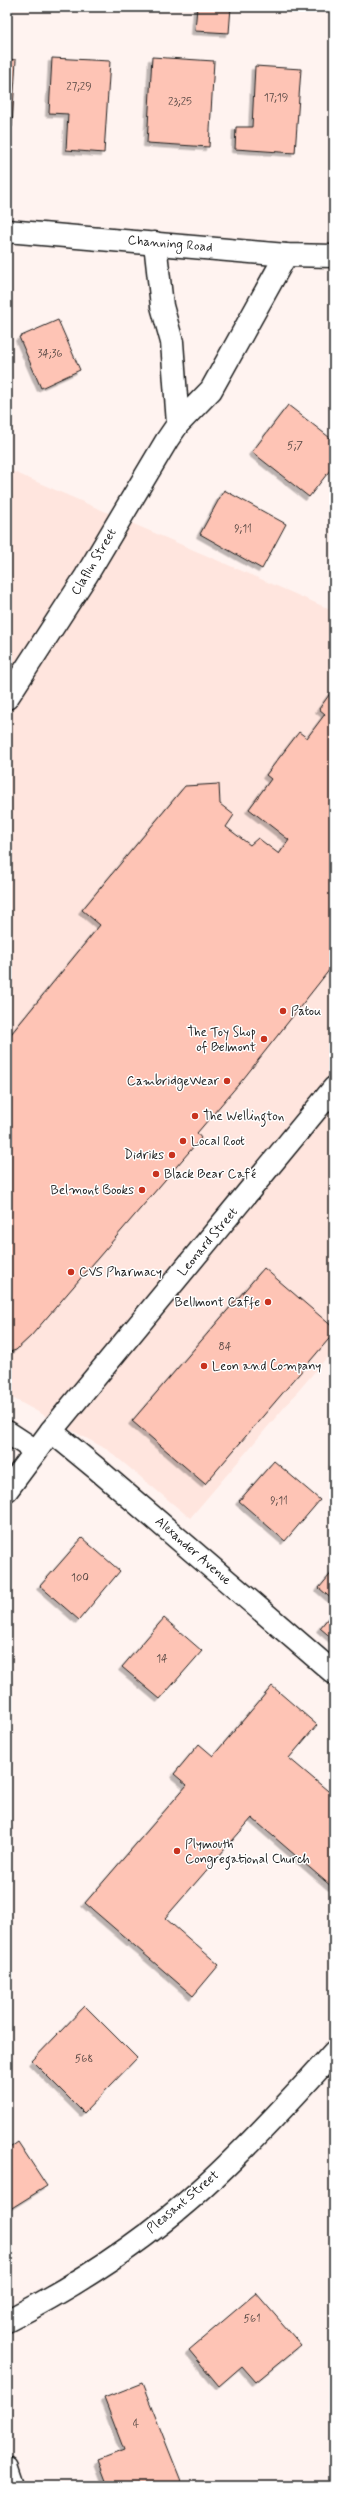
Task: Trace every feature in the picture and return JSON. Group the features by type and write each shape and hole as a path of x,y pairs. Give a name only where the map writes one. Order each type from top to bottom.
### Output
{"street":[{"name":"Channing Road","path":"7,231 286,255 334,256"},
{"path":"155,243 162,306 172,342 178,424"},
{"name":"Claflin Street","path":"7,698 86,576 178,424 211,390 286,255"},
{"name":"Leonard Street","path":"7,1490 51,1431 334,1088"},
{"name":"Alexander Avenue","path":"51,1431 334,1673"},
{"path":"7,1432 36,1451"},
{"name":"Pleasant Street","path":"7,2321 90,2272 132,2243 204,2187 249,2144 334,2052"},
{"path":"7,2468 13,2486"}],"shaded area":[{"path":"7,469 334,611 334,1349 190,1518 108,1450 7,1395"}],"building":[{"path":"197,7 231,7 229,33 195,31"},
{"path":"152,57 214,61 209,147 147,143"},
{"path":"52,58 110,61 104,153 66,150 68,114 49,113"},
{"path":"7,59 16,60 12,127 7,126"},
{"path":"255,66 301,69 295,153 235,149 236,127 252,127"},
{"path":"58,320 80,370 41,388 19,337"},
{"path":"288,405 334,441 334,465 309,497 252,452"},
{"path":"224,490 286,524 262,569 200,534"},
{"path":"334,688 334,964 244,1078 197,1133 201,1138 31,1336 16,1350 7,1353 7,1039 100,925 82,910 185,786 219,784 220,804 234,815 226,827 250,845 258,838 279,854 289,840 249,809 271,779 266,775 299,732 307,738 325,714 319,709"},
{"path":"264,1268 334,1328 334,1333 205,1484 132,1421"},
{"path":"274,1461 320,1500 285,1541 239,1501"},
{"path":"82,1538 120,1571 79,1620 40,1586"},
{"path":"334,1570 334,1601 319,1588"},
{"path":"334,1611 334,1640 320,1628"},
{"path":"164,1618 202,1651 160,1699 122,1667"},
{"name":"Plymouth Congregational Church","path":"272,1686 317,1725 289,1758 334,1796 334,1884 332,1887 252,1818 165,1918 219,1965 193,1996 85,1903 187,1785 174,1774 199,1744 213,1756"},
{"path":"85,2006 137,2058 84,2113 32,2061"},
{"path":"18,2142 47,2186 7,2211 7,2150"},
{"path":"256,2293 301,2345 256,2382 242,2366 219,2386 189,2350"},
{"path":"142,2383 183,2486 108,2486 98,2460 124,2450 104,2398"}],"place":[{"name":"Patou","path":"283,1011"},
{"name":"The Toy Shop of Belmont","path":"264,1039"},
{"name":"CambridgeWear","path":"227,1081"},
{"name":"The Wellington","path":"195,1116"},
{"name":"Local Root","path":"183,1141"},
{"name":"Didriks","path":"172,1155"},
{"name":"Black Bear Café","path":"156,1174"},
{"name":"Belmont Books","path":"142,1190"},
{"name":"CVS Pharmacy","path":"71,1272"},
{"name":"Bellmont Caffe","path":"268,1302"},
{"name":"Leon and Company","path":"204,1366"},
{"name":"Plymouth Congregational Church","path":"177,1851"}]}
